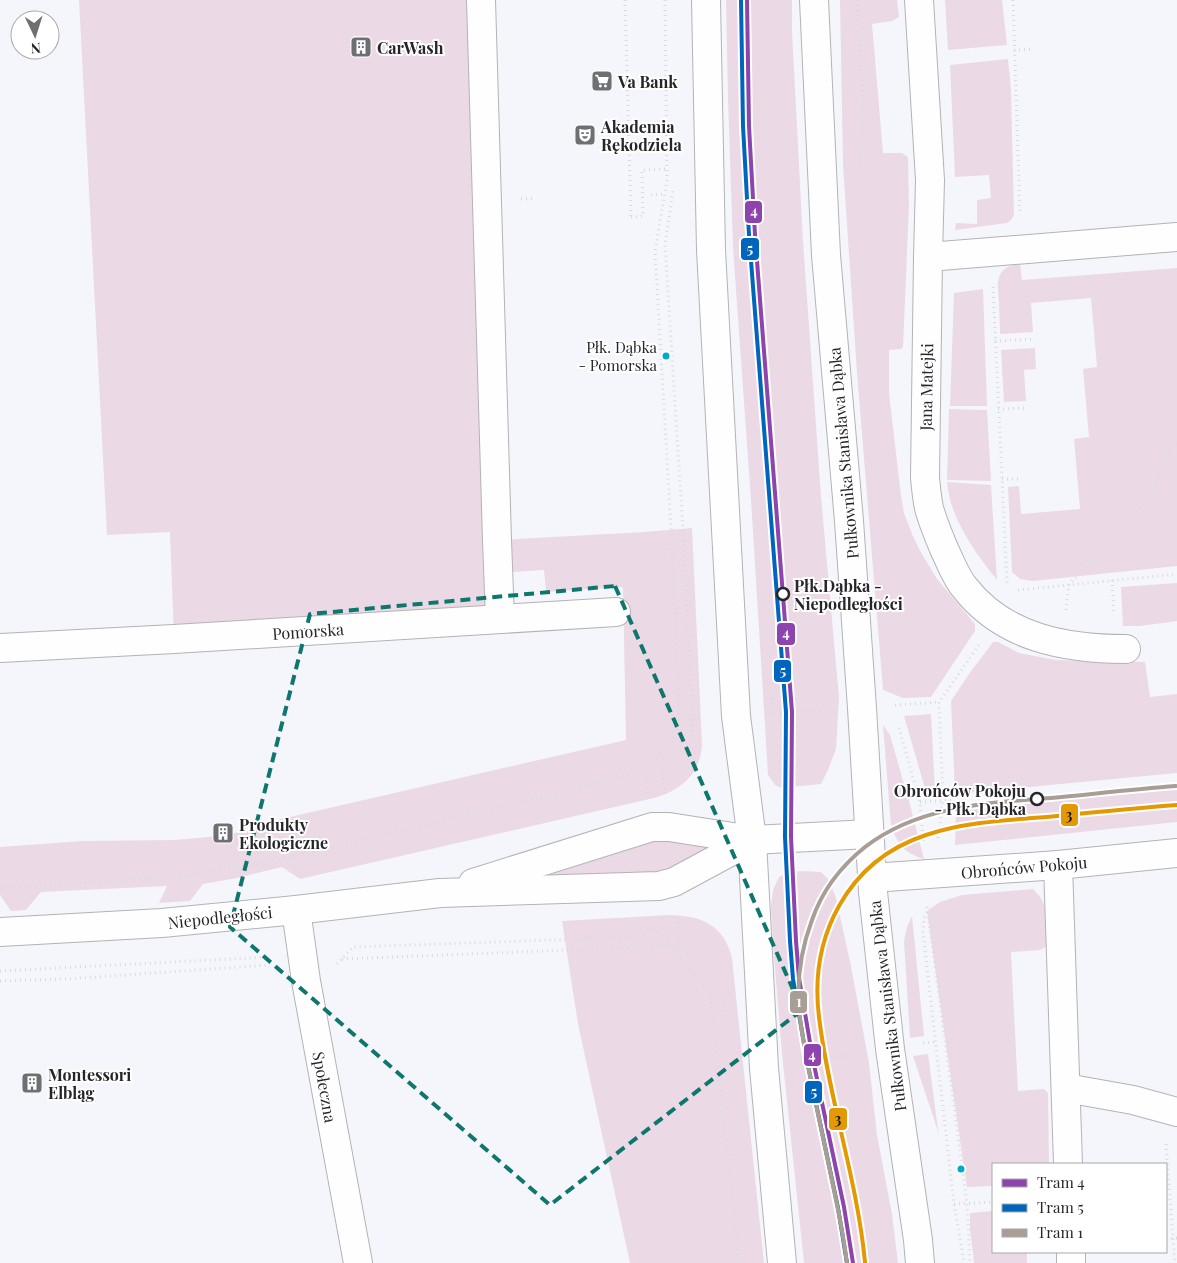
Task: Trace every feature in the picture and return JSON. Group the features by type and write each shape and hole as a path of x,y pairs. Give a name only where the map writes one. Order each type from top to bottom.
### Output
{"street":[{"path":"481,0 500,619"},
{"path":"706,0 711,250 736,716 752,840 764,1068 782,1263"},
{"name":"Pułkownika Stanisława Dąbka","path":"814,0 826,255 849,521 872,878 890,1049 920,1263"},
{"name":"Jana Matejki","path":"919,0 930,180 925,478 929,507 949,559 964,587 997,619 1020,631 1045,640 1068,645 1126,649"},
{"path":"928,256 1177,237"},
{"name":"Pomorska","path":"0,648 616,612"},
{"name":"Niepodległości","path":"440,894 652,827 669,827 752,840 869,834"},
{"name":"Niepodległości","path":"0,932 162,923 440,894 658,886 674,882 752,840"},
{"name":"Obrońców Pokoju","path":"872,878 1058,865 1177,853"},
{"path":"1058,865 1068,1163"},
{"name":"Społeczna","path":"296,910 306,981 358,1263"},
{"path":"1066,1088 1133,1100 1170,1110"}],"path":[{"path":"625,0 631,217 643,216 642,170 666,169"},
{"path":"665,0 667,180 655,252 673,562 679,720"},
{"path":"942,791 938,702 1008,601 992,271 1021,231 1013,0"},
{"path":"1014,50 1032,48"},
{"path":"669,827 662,770 693,736 665,245 674,185"},
{"path":"651,195 665,194"},
{"path":"995,341 1034,338"},
{"path":"998,409 1027,408"},
{"path":"1069,584 1115,538 1151,494 1172,445 1177,444"},
{"path":"1002,479 1018,479"},
{"path":"1007,591 1177,574"},
{"path":"772,698 773,713"},
{"path":"692,719 938,702"},
{"path":"893,706 920,802 928,911 968,1203 970,1263"},
{"path":"0,888 185,876 282,859 646,770"},
{"path":"920,802 955,800"},
{"path":"674,882 679,945 721,992 725,1019"},
{"path":"1003,899 1026,928"},
{"path":"934,903 924,918 922,932 954,1204 964,1263"},
{"path":"662,925 670,946 710,994 739,1263"},
{"path":"719,1075 935,1042"},
{"path":"1170,1110 1175,1263"},
{"path":"954,1204 992,1202"}],"highlighted area":[{"path":"615,586 802,1010 550,1205 230,927 310,614"}],"shaded area":[{"path":"79,0 481,0 497,540 692,528 702,745 693,773 681,786 654,798 300,879 282,867 203,884 190,901 159,903 167,886 41,892 26,910 11,911 0,895 0,847 82,841 174,840 268,828 268,822 626,740 623,587 546,592 544,570 498,573 500,619 174,639 170,532 107,535"},
{"path":"726,0 792,0 803,241 821,496 839,698 836,749 821,784 782,788 775,785 768,775 733,248"},
{"path":"840,0 897,0 899,17 892,21 872,24 883,153 902,153 908,157 909,207 903,347 901,349 889,350 889,393 901,496 904,513 919,549 937,579 975,624 975,631 931,697 903,698 883,690 857,373 843,165"},
{"path":"945,0 1002,0 1007,45 948,50"},
{"path":"1008,59 1011,89 1014,215 1007,223 955,230 956,223 977,224 977,200 991,198 989,175 955,177 950,65"},
{"path":"1020,264 1022,280 1177,268 1177,566 1032,581 1020,579 1012,572 1008,487 1019,486 1021,514 1080,509 1074,439 1089,437 1083,369 1097,367 1091,298 1031,303 1033,332 1000,334 999,277 1006,268"},
{"path":"983,289 987,406 950,406 954,293"},
{"path":"1035,348 1036,369 1024,370 1026,401 1004,402 1001,350"},
{"path":"949,409 987,410 991,481 947,480"},
{"path":"947,482 991,485 997,580 972,547 958,522 949,495"},
{"path":"1177,583 1177,621 1140,626 1123,626 1121,587"},
{"path":"993,642 998,642 1019,653 1056,660 1145,662 1150,697 1177,694 1177,773 955,794 951,701"},
{"path":"931,714 935,791 926,792 904,716"},
{"path":"883,725 890,735 924,859 906,851 897,839 891,826"},
{"path":"1177,785 1177,822 955,845 956,806"},
{"path":"703,829 720,840 691,871 493,878"},
{"path":"787,872 821,872 829,880 836,898 869,1063 877,1135 892,1214 898,1263 804,1263 782,1054 771,906 773,890 779,877"},
{"path":"1033,889 1041,898 1045,907 1047,946 1040,950 1011,952 1018,1091 1044,1089 1048,1093 1049,1163 992,1163 992,1186 967,1187 927,911 940,902 962,895"},
{"path":"669,915 692,917 710,924 723,937 732,958 764,1263 630,1263 578,1024 562,921"},
{"path":"912,916 924,1036 910,1038 904,941"},
{"path":"928,1054 939,1137 913,1056"},
{"path":"992,1211 992,1253 1027,1253 1027,1263 974,1263 970,1213"}],"tram line":[{"name":"5","path":"741,0 743,126 749,235 786,712 785,837 793,979 807,1061 838,1208 847,1263"},
{"name":"4","path":"747,0 749,126 755,235 792,712 791,837 799,978 813,1060 844,1207 853,1263"},
{"name":"1","path":"847,1263 839,1212 801,1027 798,993 804,944 816,909 833,880 865,847 886,833 930,815 954,809 1002,802 1176,786"}],"transit line":[{"name":"3","path":"865,1262 856,1200 829,1079 819,1017 817,987 820,958 828,931 839,906 855,883 875,863 898,847 942,830 991,822 1177,805"}],"place":[{"name":"CarWash","path":"361,47"},
{"name":"Va Bank","path":"602,81"},
{"name":"Akademia Rękodziela","path":"585,135"},
{"name":"Płk. Dąbka - Pomorska","path":"666,356"},
{"name":"Płk.Dąbka - Niepodległości","path":"783,594"},
{"name":"Obrońców Pokoju - Płk. Dąbka","path":"1037,799"},
{"name":"Produkty Ekologiczne","path":"223,833"},
{"name":"Montessori Elbląg","path":"32,1083"}]}
